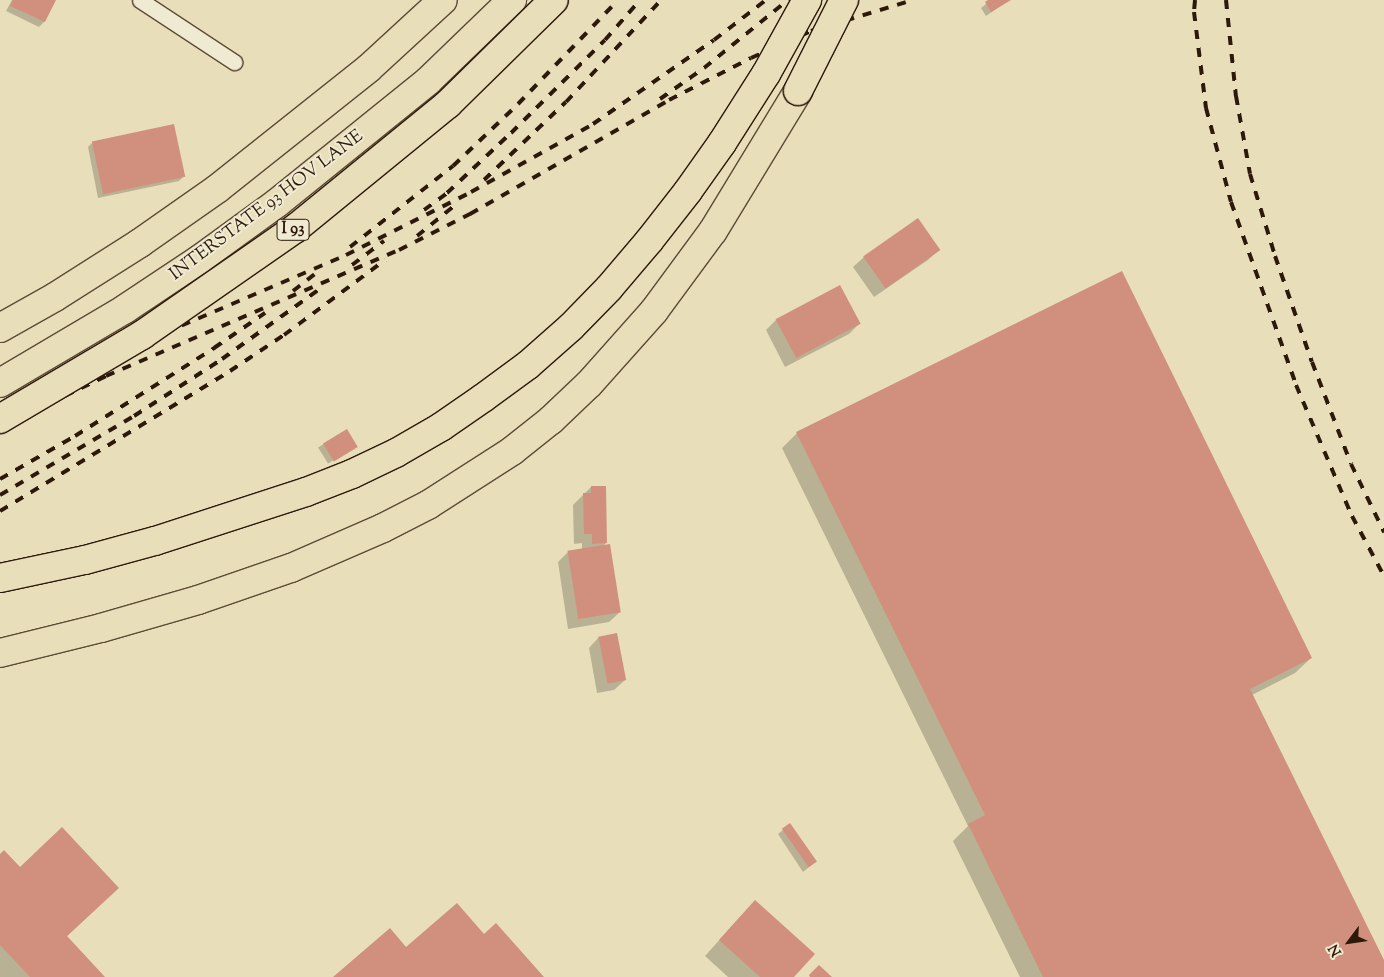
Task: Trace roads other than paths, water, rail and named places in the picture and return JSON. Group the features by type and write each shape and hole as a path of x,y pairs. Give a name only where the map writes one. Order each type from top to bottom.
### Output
{"highway":[{"path":"0,328 55,297 218,189 369,68 442,0"},
{"name":"INTERSTATE 93 HOV LANE","path":"0,383 125,309 200,259 278,203 428,81 512,0"},
{"name":"I 93","path":"0,407 42,385 137,327 212,278 291,221 369,159 442,97 542,0"},
{"name":"I 93","path":"0,419 142,335 296,228 448,104 554,0"},
{"path":"0,578 85,560 146,543 306,492 352,474 396,453 441,427 483,398 528,365 571,327 609,288 650,241 722,143 766,74 807,0"},
{"path":"0,653 101,628 198,600 291,568 383,528 428,505 512,451 551,420 589,384 623,348 683,275 765,148 798,91 844,0"}],"lane":[{"path":"140,0 234,62"}],"railway":[{"path":"350,247 453,166 518,104 618,0"},
{"path":"424,210 447,193 511,133 605,40 640,0"},
{"path":"484,180 566,102 661,0"},
{"path":"0,408 99,361 346,255 471,192 593,124 714,40 766,0"},
{"path":"660,99 704,68 788,0"},
{"path":"0,427 106,376 399,250 470,214 669,100 751,58 811,31 913,0"},
{"path":"1195,0 1194,12 1206,108 1231,202 1296,385 1352,516 1384,576"},
{"path":"1226,0 1236,96 1250,174 1275,256 1312,362 1351,464 1384,532"},
{"path":"417,236 454,206"},
{"path":"352,265 384,241"},
{"path":"0,511 230,371 284,335 385,260"},
{"path":"293,291 320,270"},
{"path":"0,495 134,416 222,359 324,286"},
{"path":"0,479 75,436 214,348 265,313"}]}
